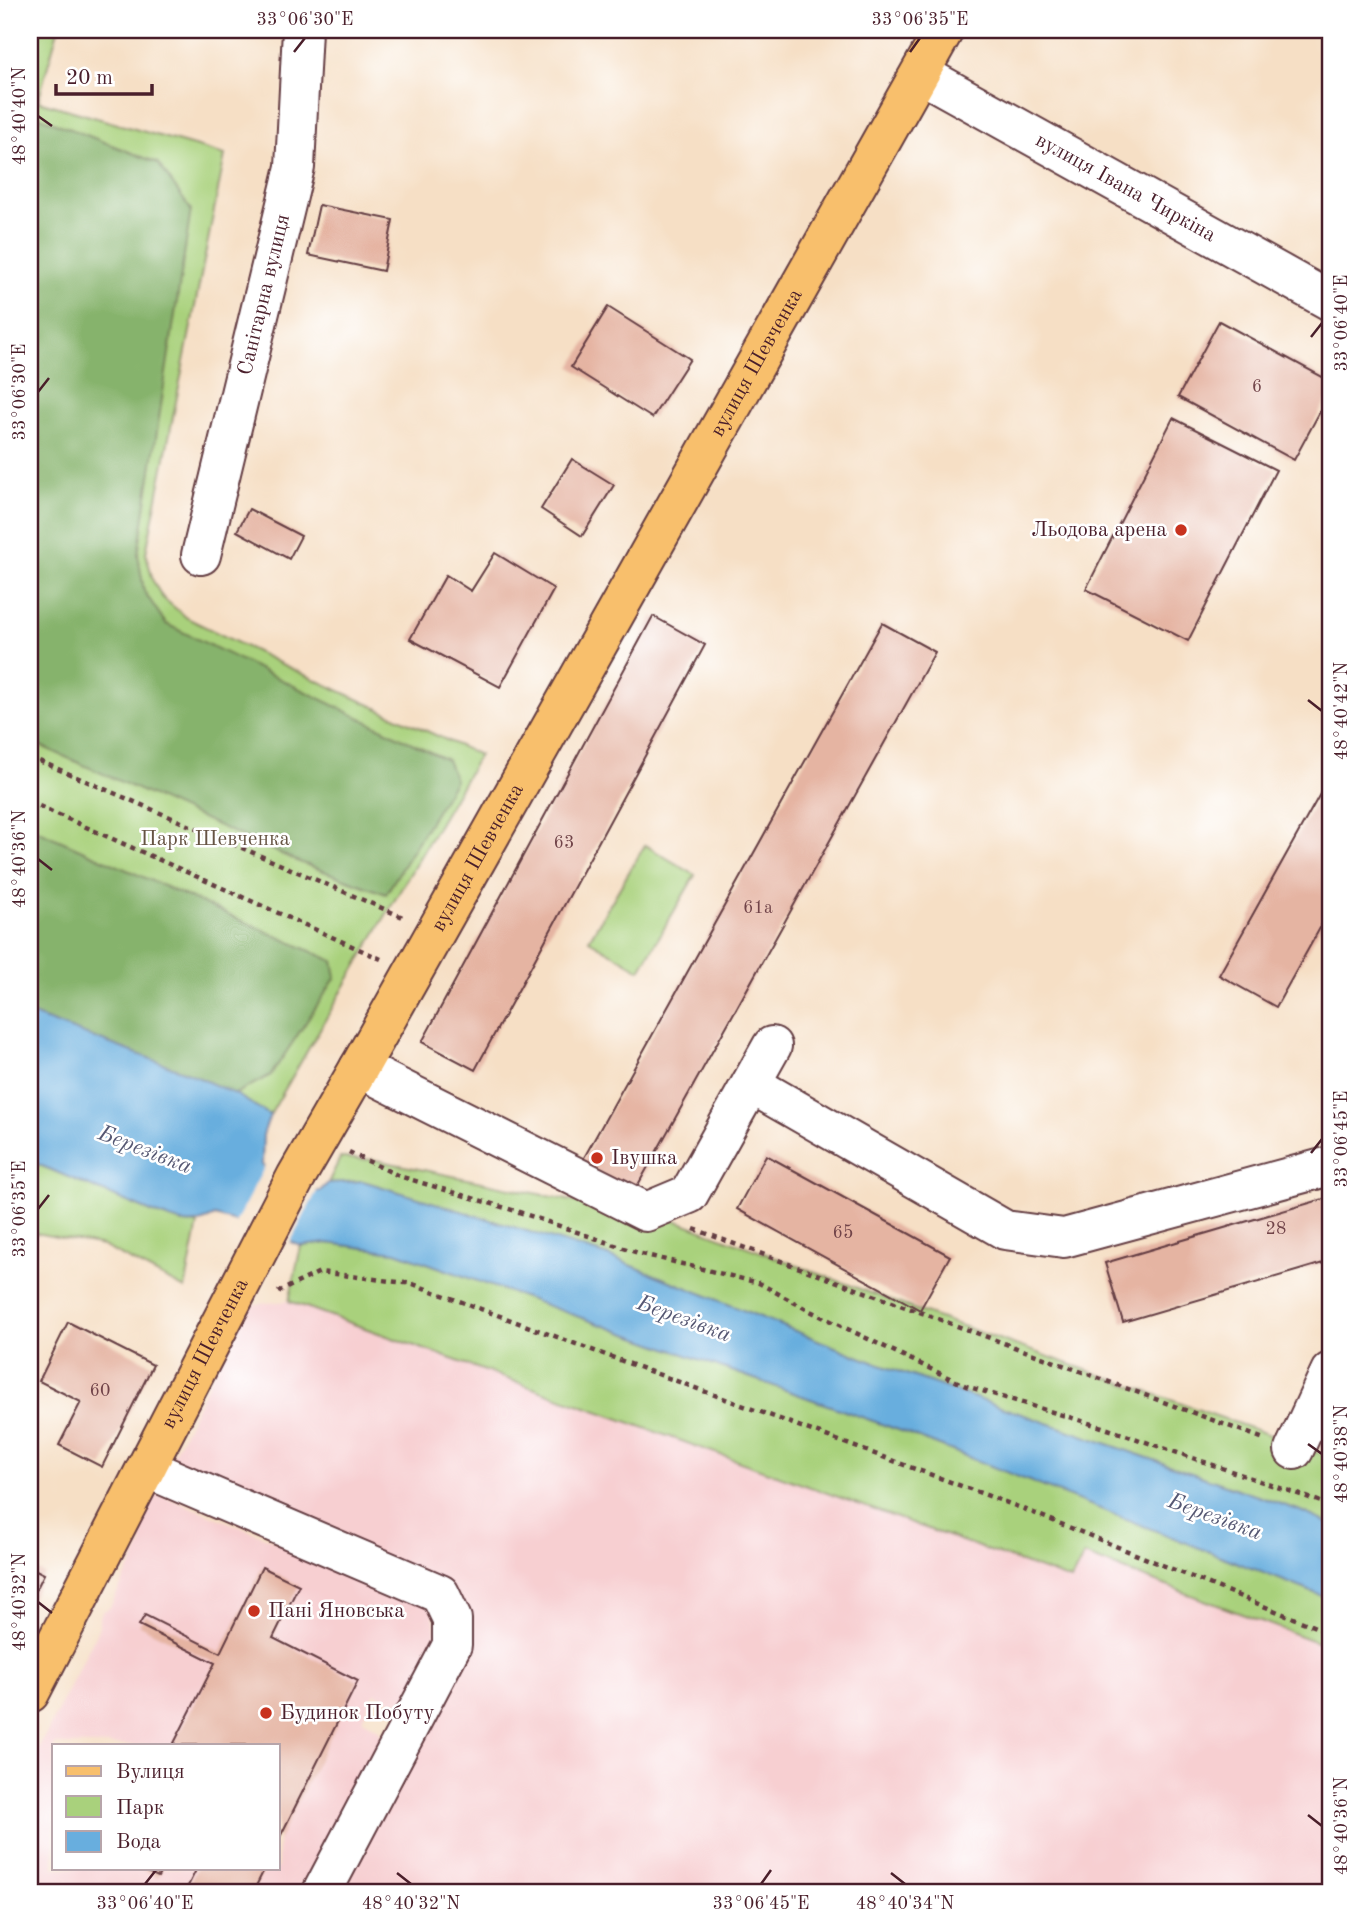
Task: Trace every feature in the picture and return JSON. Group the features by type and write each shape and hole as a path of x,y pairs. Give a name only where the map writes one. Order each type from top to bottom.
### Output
{"main road":[{"name":"вулиця Шевченка","path":"30,1693 146,1468 257,1289 296,1177 944,30"}],"street":[{"name":"Санітарна вулиця","path":"201,555 295,167 302,30"},
{"name":"вулиця Івана Чиркіна","path":"921,74 1330,301"},
{"path":"359,1069 646,1212 689,1194 772,1045"},
{"path":"751,1084 1005,1230 1064,1238 1330,1166"},
{"path":"1294,1450 1330,1372"},
{"path":"146,1468 440,1594 452,1619 452,1645 322,1892"}],"path":[{"path":"30,757 412,922"},
{"path":"30,802 388,963"},
{"path":"345,1150 399,1176 519,1212 638,1253 759,1283 808,1310 966,1387 1102,1427 1330,1505"},
{"path":"646,1212 1294,1450"},
{"path":"257,1289 320,1272 413,1284 1024,1509 1330,1633"}],"shaded area":[{"path":"289,1301 1071,1580 1084,1555 1330,1647 1330,1892 335,1892 453,1671 444,1585 167,1467 247,1305"},
{"path":"153,1492 424,1601 433,1612 437,1639 408,1699 394,1703 375,1693 362,1719 378,1729 385,1741 318,1876 287,1892 30,1892 30,1766 99,1628 102,1612 110,1607 142,1544 138,1521"}],"green space":[{"name":"Парк Шевченка","path":"30,30 58,30 38,101 225,155 146,553 153,581 162,597 187,618 479,755 270,1115 235,1094 30,1014"},
{"path":"30,113 158,163 191,210 138,555 144,591 166,624 447,760 455,780 386,894 299,862 30,741"},
{"path":"30,827 333,961 336,977 271,1075 235,1094 186,1072 30,1014"},
{"path":"645,845 695,875 640,970 589,940"},
{"path":"340,1158 376,1160 639,1215 659,1214 919,1311 1290,1442 1330,1457 1330,1524 1298,1510 880,1365 605,1255 363,1181 328,1183"},
{"path":"30,1161 161,1216 183,1223 198,1224 185,1289 103,1246 30,1232"},
{"path":"327,1243 396,1252 904,1432 1330,1599 1330,1647 1084,1555 1071,1580 289,1301 301,1246"}],"water":[{"name":"Березівка","path":"30,1014 186,1072 235,1094 270,1115 263,1135 262,1165 296,1188 320,1191 328,1183 363,1181 605,1255 880,1365 1298,1510 1330,1524 1330,1599 904,1432 396,1252 327,1243 301,1246 260,1229 215,1216 200,1222 182,1223 30,1161"}],"pier":[{"path":"266,1164 284,1178 307,1188 318,1189 289,1245 234,1225"}],"building":[{"path":"319,205 393,220 383,271 308,255"},
{"path":"608,307 690,359 652,418 571,367"},
{"path":"1219,321 1330,381 1330,393 1294,460 1178,397"},
{"name":"Льодова арена","path":"1173,418 1276,470 1188,641 1086,589"},
{"path":"572,459 614,485 582,536 541,509"},
{"path":"249,509 301,536 289,559 237,531"},
{"path":"495,553 554,589 500,687 410,639 446,575 471,591"},
{"path":"653,616 705,645 475,1070 422,1042"},
{"path":"882,623 935,652 634,1192 581,1163"},
{"path":"1330,776 1330,910 1276,1007 1219,975"},
{"path":"766,1155 950,1256 920,1310 737,1209"},
{"path":"1330,1197 1330,1261 1123,1322 1105,1263"},
{"path":"68,1322 153,1365 102,1467 59,1445 81,1402 39,1381"},
{"path":"30,1567 44,1574 30,1602"},
{"name":"Будинок Побуту","path":"262,1567 299,1585 273,1638 358,1681 280,1837 280,1744 174,1744 215,1663 139,1625 145,1615 220,1653"},
{"path":"143,1870 162,1870 158,1877"},
{"path":"196,1870 264,1870 253,1892 185,1892"}],"place":[{"name":"Льодова арена","path":"1181,530"},
{"name":"Івушка","path":"597,1158"},
{"name":"Пані Яновська","path":"254,1611"},
{"name":"Будинок Побуту","path":"266,1713"}]}
